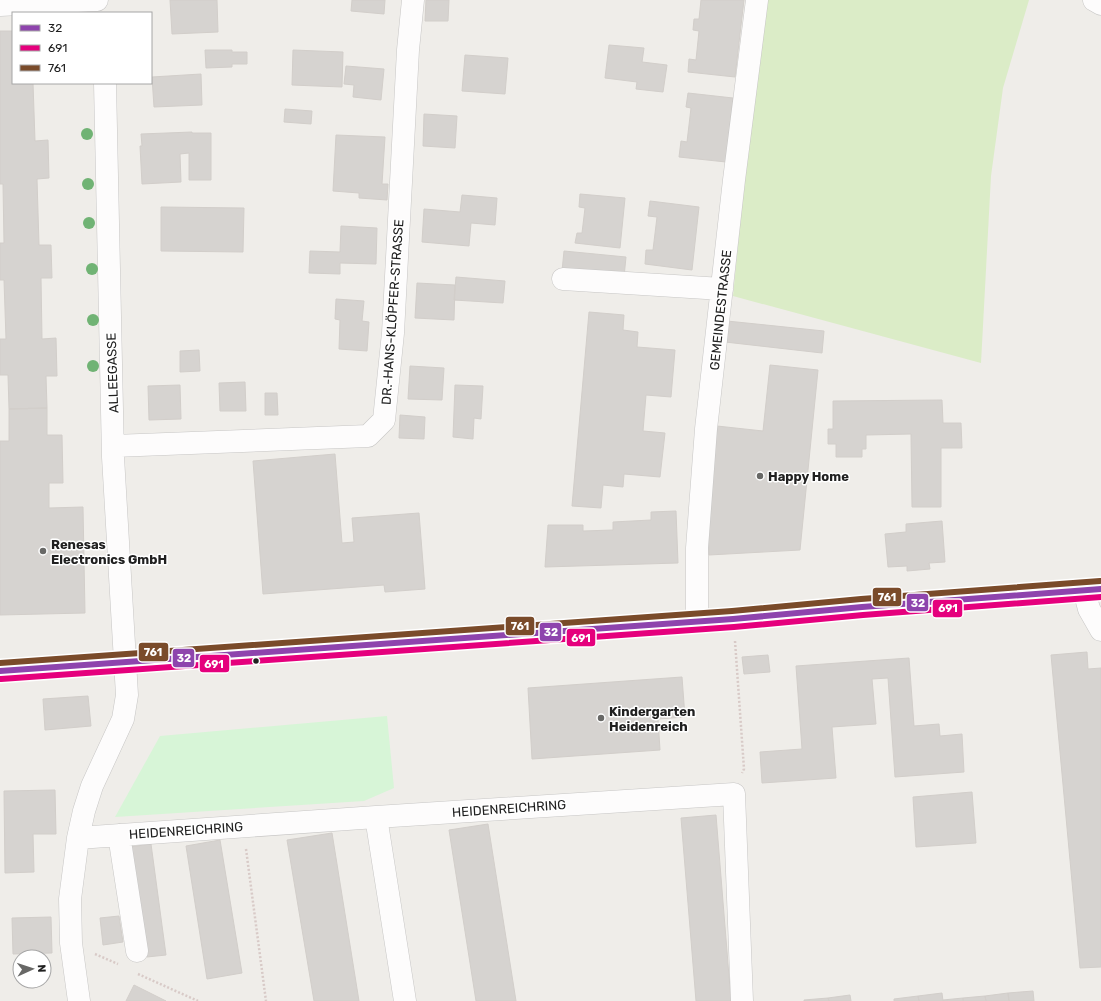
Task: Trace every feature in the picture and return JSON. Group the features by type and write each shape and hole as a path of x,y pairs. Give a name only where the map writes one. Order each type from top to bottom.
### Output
{"main road":[{"path":"0,671 697,622 862,607 1093,590"}],"street":[{"path":"0,5 96,0"},
{"path":"102,0 102,12"},
{"name":"DR.-HANS-KLÖPFER-STRASSE","path":"114,446 368,436 384,420 393,333 408,50 413,0"},
{"name":"GEMEINDESTRASSE","path":"697,622 697,548 706,429 734,180 757,0"},
{"path":"1094,0 1101,4"},
{"name":"ALLEEGASSE","path":"79,1001 71,943 70,899 78,838 84,811 92,786 124,719 127,695 117,537 105,84"},
{"path":"563,279 722,289"},
{"path":"1093,590 1089,609 1101,630"},
{"path":"734,794 742,1001"},
{"name":"HEIDENREICHRING","path":"78,838 734,794"},
{"path":"376,817 405,1001"},
{"path":"119,835 137,951"}],"path":[{"path":"733,619 744,769 734,794"},
{"path":"244,826 266,1001"}],"green space":[{"path":"762,0 1029,0 1003,88 991,176 981,363 733,296"},
{"path":"387,716 394,788 364,801 115,817 160,736"}],"building":[{"path":"170,0 217,0 218,32 172,34"},
{"path":"352,0 385,0 384,14 351,11"},
{"path":"426,0 449,0 448,21 425,21"},
{"path":"701,0 744,0 735,77 688,72 689,59 696,60 699,31 693,30 694,19 699,19"},
{"path":"0,31 12,31 12,84 33,84 35,141 48,140 49,178 37,179 39,245 51,245 52,278 41,278 42,339 56,338 57,376 46,376 47,408 9,409 8,375 0,375 0,339 6,339 4,280 0,280 0,243 4,243 3,184 0,184"},
{"path":"609,45 644,48 642,62 667,65 663,92 636,89 637,82 605,78"},
{"path":"205,50 232,50 232,52 247,52 247,64 232,64 232,67 206,68"},
{"path":"293,50 343,52 342,87 292,85"},
{"path":"465,55 508,58 505,94 462,91"},
{"path":"346,66 384,69 381,100 353,97 354,85 344,84"},
{"path":"201,74 202,105 154,107 152,77"},
{"path":"688,93 733,98 726,162 679,157 681,141 687,142 691,108 686,107"},
{"path":"285,109 312,111 311,124 284,122"},
{"path":"424,114 457,116 455,148 423,146"},
{"path":"192,132 211,133 211,180 189,180 189,153 180,154 181,182 142,184 140,146 142,146 141,134"},
{"path":"336,135 385,137 382,184 388,184 387,200 359,198 359,193 333,191"},
{"path":"580,194 625,198 620,248 575,243 577,233 582,233 585,208 579,207"},
{"path":"462,195 497,198 495,225 471,223 469,246 422,242 424,209 460,212"},
{"path":"650,201 699,207 692,270 645,264 646,250 653,250 657,217 648,216"},
{"path":"161,207 244,208 243,252 161,251"},
{"path":"341,226 377,228 376,264 340,263 340,274 309,273 310,251 340,252"},
{"path":"564,251 626,257 624,277 562,271"},
{"path":"456,277 505,281 503,303 454,300"},
{"path":"417,283 455,285 454,320 415,318"},
{"path":"336,299 364,301 362,321 369,322 367,351 339,349 340,320 335,319"},
{"path":"589,312 624,315 623,330 638,332 637,347 675,350 671,397 646,395 643,431 665,433 660,477 624,474 623,487 603,485 601,508 572,506"},
{"path":"727,321 824,331 822,353 725,342"},
{"path":"199,350 200,371 180,372 180,351"},
{"name":"Happy Home","path":"770,365 818,370 800,550 709,555 708,520 717,426 763,431"},
{"path":"410,366 444,368 442,400 408,399"},
{"path":"245,382 246,411 220,411 219,383"},
{"path":"180,385 181,419 149,420 148,386"},
{"path":"455,385 483,386 481,419 474,418 473,439 453,437"},
{"path":"265,393 277,393 278,415 265,415"},
{"path":"942,400 943,423 961,423 962,448 941,448 941,507 912,507 911,434 866,435 866,449 862,449 862,457 836,457 836,444 828,444 828,429 833,429 833,401"},
{"path":"47,408 47,435 62,435 63,483 49,483 49,508 83,507 85,613 0,615 0,441 9,441 9,409"},
{"path":"400,415 425,417 424,439 399,438"},
{"path":"335,454 342,543 354,542 352,518 419,513 425,589 385,592 384,585 263,594 253,461"},
{"path":"676,511 678,563 545,567 548,525 583,525 583,531 613,530 613,522 651,520 651,512"},
{"path":"942,521 945,562 929,563 930,569 907,571 907,566 888,567 885,534 906,532 906,524"},
{"path":"1087,652 1088,669 1101,668 1101,967 1080,968 1051,655"},
{"path":"768,655 770,672 744,674 742,657"},
{"path":"909,658 914,726 939,724 940,736 962,734 964,772 895,777 888,678 872,679 876,724 832,727 836,778 762,783 760,752 802,749 796,666"},
{"name":"Kindergarten Heidenreich","path":"682,677 685,717 658,719 660,750 532,759 528,688"},
{"path":"88,696 91,726 45,730 43,699"},
{"path":"55,790 56,834 33,834 34,872 5,873 4,791"},
{"path":"972,792 976,843 916,847 913,797"},
{"path":"716,815 731,1001 696,1001 681,818"},
{"path":"488,824 516,1001 476,1001 449,830"},
{"path":"332,833 359,1001 314,1001 287,840"},
{"path":"220,840 242,973 207,979 186,846"},
{"path":"151,844 166,955 147,957 130,847"},
{"path":"119,916 123,942 103,945 100,918"},
{"path":"51,917 52,949 13,949 12,918"},
{"path":"134,985 166,1001 126,1001"},
{"path":"1033,991 1034,1001 1009,1001 1008,993"},
{"path":"942,993 943,1001 919,1001 918,996"},
{"path":"1008,993 1009,1001 986,1001 985,996"},
{"path":"850,995 851,1001 829,1001 828,998"},
{"path":"918,996 919,1001 894,1001 894,999"},
{"path":"985,996 986,1001 963,1001 963,998"},
{"path":"828,998 829,1001 804,1001 804,1000"},
{"path":"963,998 963,1001 943,1001 943,1000"}],"transit line":[{"name":"761","path":"0,663 732,611 861,599 1100,581"},
{"name":"32","path":"0,671 733,619 862,607 1101,589"},
{"name":"691","path":"1,679 734,627 863,615 1101,597"}],"place":[{"name":"Happy Home","path":"760,476"},
{"name":"Renesas Electronics GmbH","path":"43,551"},
{"name":"Kindergarten Heidenreich","path":"601,718"}]}
